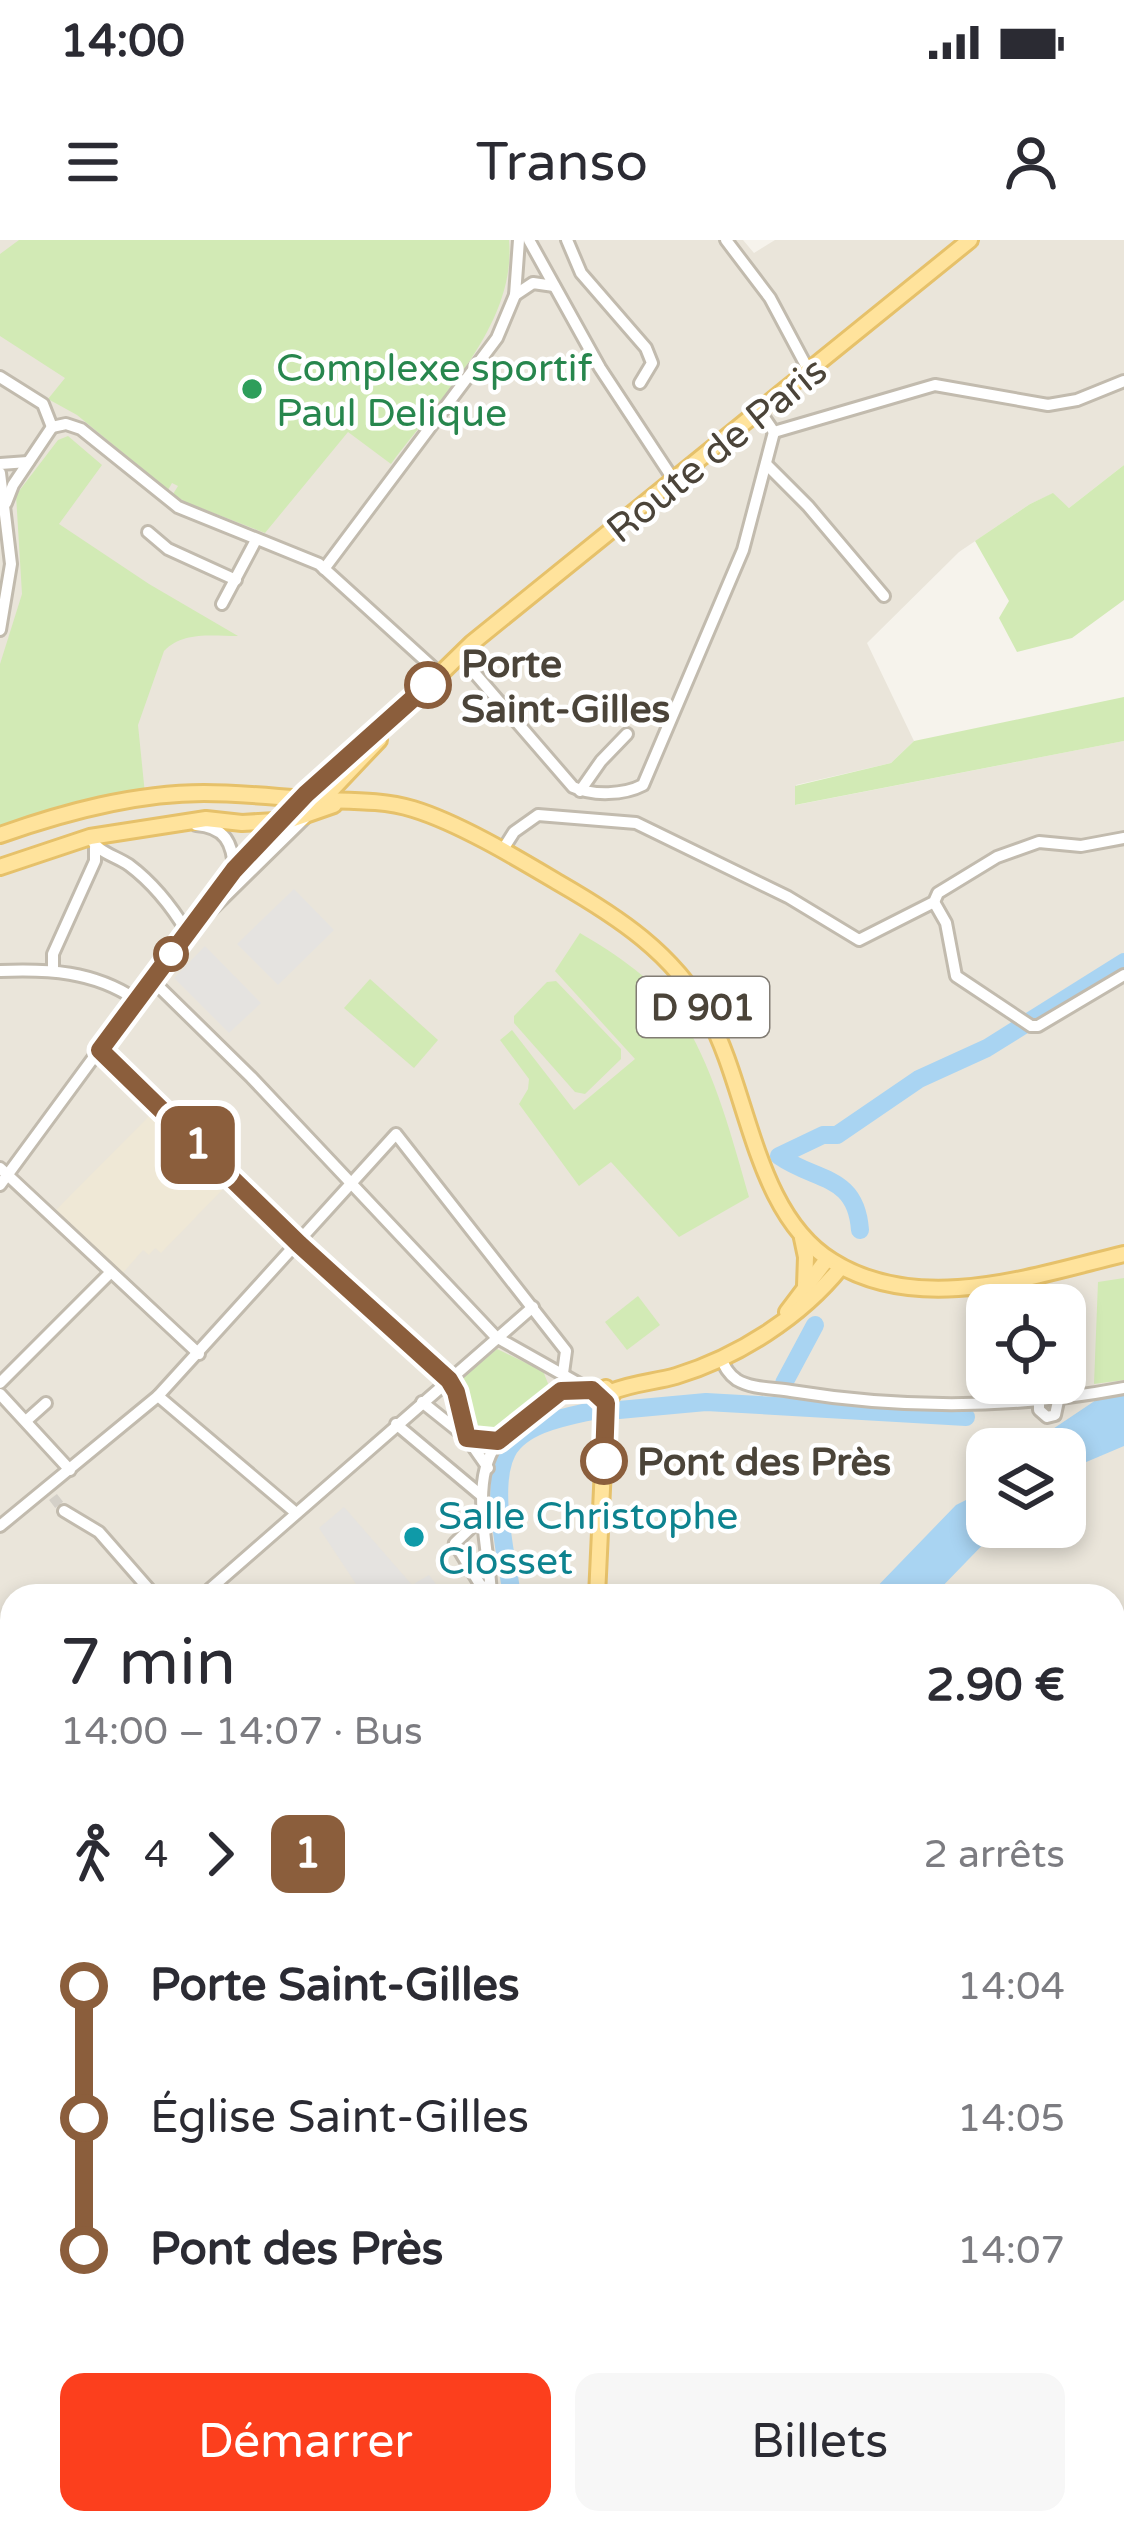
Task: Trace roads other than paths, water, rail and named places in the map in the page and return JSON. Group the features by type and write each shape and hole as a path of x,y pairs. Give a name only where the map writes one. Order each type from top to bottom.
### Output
{"main road":[{"name":"Route de Paris","path":"392,721 459,655 970,240"},
{"path":"302,797 392,721"},
{"path":"318,805 392,721"},
{"path":"262,795 319,782"},
{"path":"341,783 350,800"},
{"path":"0,835 42,820 135,799 200,793 302,797 318,805 350,800 406,807 462,832"},
{"name":"D 901","path":"0,867 169,824 296,819 318,805 377,810 462,832 502,850 631,927 670,963 693,991 727,1057 773,1189 801,1234 834,1263 902,1286 949,1288 1002,1282 1124,1254"},
{"path":"801,1234 806,1286"},
{"path":"780,1321 806,1286 834,1263"},
{"path":"597,1584 602,1394 676,1376 759,1338 812,1298 834,1263"}],"street":[{"path":"324,569 497,338 515,295 519,240"},
{"path":"529,240 610,384 675,482"},
{"path":"567,240 590,285 646,348 652,363 640,383"},
{"path":"726,240 770,298 810,373"},
{"path":"515,295 533,283 554,286"},
{"path":"0,376 34,396 52,427"},
{"path":"774,432 934,385 1048,405 1077,400 1124,381"},
{"path":"459,655 573,787 601,793 643,785 743,550 774,432 760,412"},
{"path":"5,506 13,485 52,427 66,424 81,429 178,508 311,560 440,674"},
{"path":"0,630 11,564 0,469 28,462"},
{"path":"766,464 884,596"},
{"path":"148,532 168,549 236,580"},
{"path":"222,604 256,540"},
{"path":"580,791 627,734"},
{"path":"199,1354 2,1176 234,870 302,797"},
{"path":"187,932 318,805"},
{"path":"502,850 514,832 538,814 636,823 788,898 859,940 934,902 938,893 997,856 1039,842 1081,846 1124,838"},
{"path":"169,824 206,826 225,835 232,845 234,870"},
{"path":"93,842 130,866 172,906 187,932"},
{"path":"53,969 53,953 95,862 93,842"},
{"path":"934,902 946,922 956,976 1026,1023 1038,1026 1124,975"},
{"path":"0,971 53,969 105,982 135,998"},
{"path":"151,979 496,1337 602,1394"},
{"path":"100,1050 299,1244 449,1380 467,1438"},
{"path":"0,1526 50,1493 70,1470 158,1396 396,1134 566,1351 563,1373"},
{"path":"0,1383 109,1274"},
{"path":"216,1584 533,1307"},
{"path":"721,1358 728,1373 748,1385 840,1399 978,1405 1058,1401 1124,1388"},
{"path":"550,1366 555,1394"},
{"path":"489,1584 482,1496 498,1441 555,1394 574,1388 602,1394"},
{"path":"0,1394 70,1470"},
{"path":"158,1396 296,1513"},
{"path":"422,1402 467,1438 488,1468"},
{"path":"27,1420 46,1403"},
{"path":"397,1424 482,1496"},
{"path":"467,1438 498,1441"},
{"path":"64,1511 99,1532 144,1584"},
{"path":"480,1584 455,1543 484,1515"}],"water":[{"path":"1124,1391 1124,1446 1086,1462 1086,1428 1054,1428 1105,1394"},
{"path":"966,1500 966,1548 980,1548 945,1584 880,1584"}],"waterway":[{"path":"860,1230 851,1198 842,1189 779,1156 823,1135 837,1135 919,1079 987,1048 1124,962"},
{"path":"784,1383 815,1325"},
{"path":"619,1410 706,1402 966,1417"},
{"path":"510,1584 499,1503 507,1452 533,1428 592,1411"}],"tunnel":[{"path":"53,1497 64,1511"}],"place":[{"name":"Complexe sportif Paul Delique","path":"252,389"},
{"name":"Porte Saint-Gilles","path":"428,685"},
{"name":"Pont des Près","path":"604,1461"},
{"name":"Salle Christophe Closset","path":"414,1537"}]}
